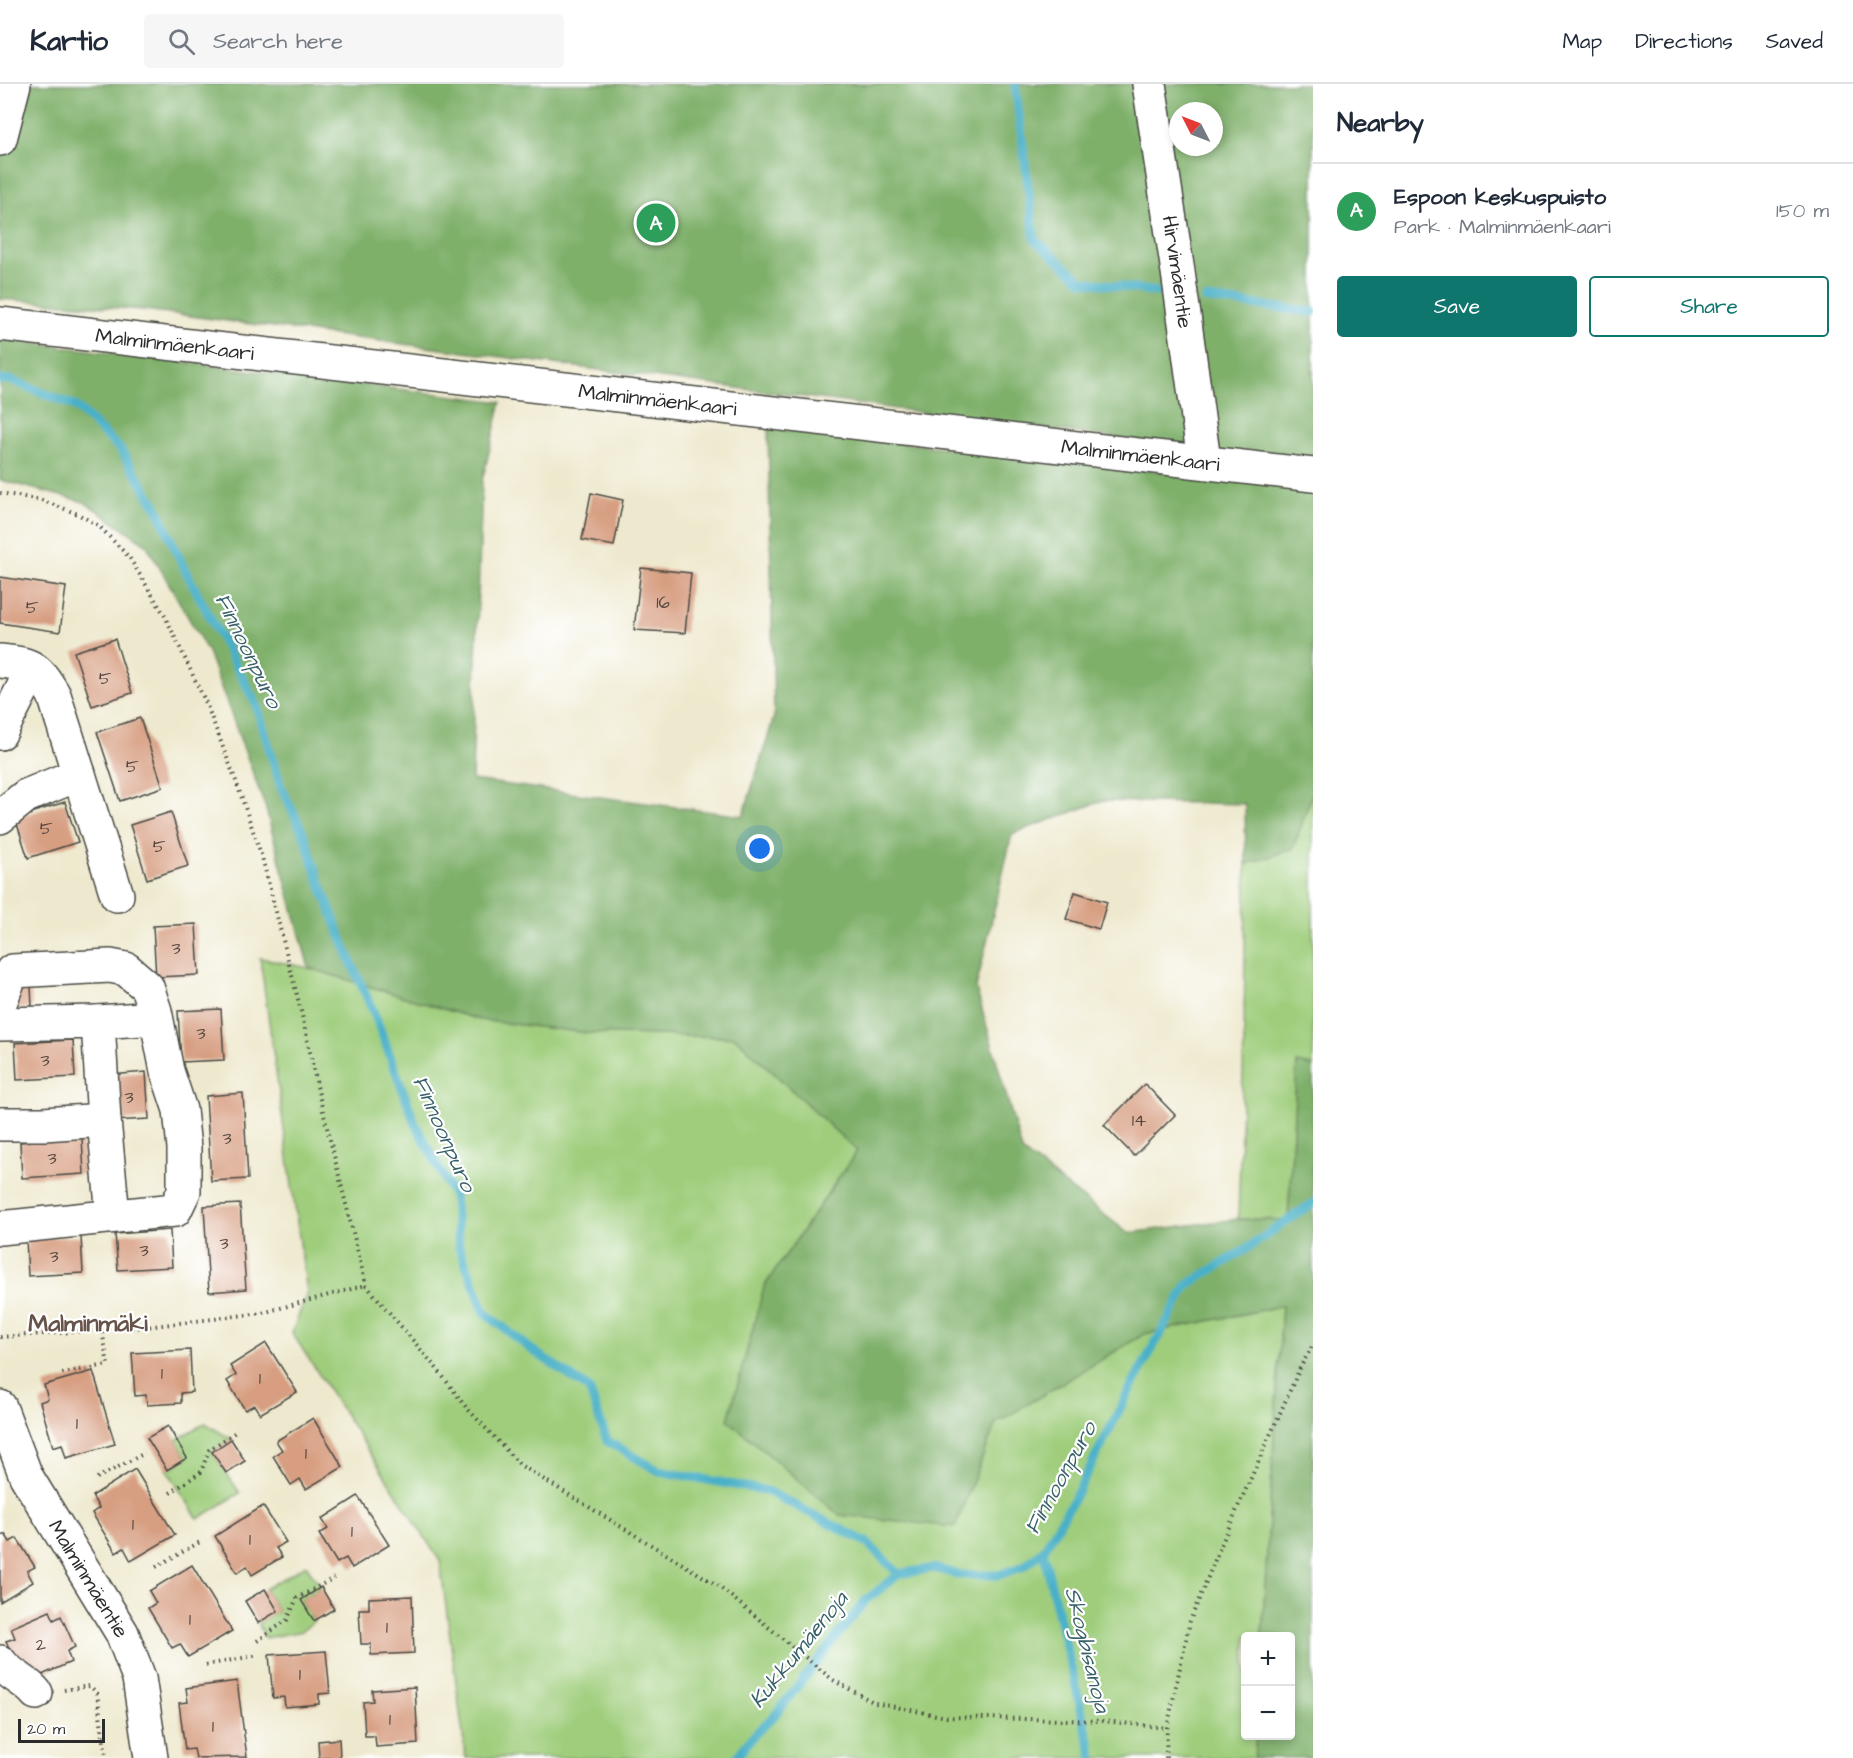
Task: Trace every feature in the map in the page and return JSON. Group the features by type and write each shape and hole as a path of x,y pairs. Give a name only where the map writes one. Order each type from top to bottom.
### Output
{"street":[{"path":"0,139 14,84"},
{"name":"Hirvimäentie","path":"1149,84 1204,461"},
{"name":"Malminmäenkaari","path":"0,324 1313,475"},
{"path":"0,733 23,688 15,664"},
{"path":"15,664 41,673 54,695 117,895"},
{"path":"0,816 26,796 79,774"},
{"path":"0,1003 12,971 110,966 126,969 147,987 167,1071 180,1110 184,1148 184,1191 175,1210 0,1227"},
{"path":"0,1024 156,1018"},
{"path":"98,1022 113,1215"},
{"path":"0,1124 104,1120"},
{"name":"Malminmäentie","path":"0,1407 26,1476 122,1633 139,1678 151,1758"},
{"path":"0,1662 5,1669 32,1687 36,1693"}],"path":[{"path":"0,493 41,500 78,514 99,526 129,557 165,616 206,703 262,857 366,1285 438,1370 466,1407 520,1465 717,1585 833,1680 875,1703 946,1717 1104,1721 1167,1728"},
{"path":"0,1337 102,1330 262,1313 366,1285"},
{"path":"62,1373 108,1365 102,1330"},
{"path":"1166,1758 1167,1728 1190,1622 1221,1545 1301,1366 1313,1345"},
{"path":"170,1493 201,1472 209,1450 237,1431"},
{"path":"97,1478 145,1453"},
{"path":"156,1567 200,1542"},
{"path":"257,1641 287,1620 297,1598 334,1578"},
{"path":"206,1665 259,1655"},
{"path":"36,1693 90,1686 97,1693 106,1758"}],"green space":[{"path":"0,84 1313,84 1313,464 145,310 0,299"},
{"path":"0,339 501,402 482,481 472,780 743,816 774,717 768,428 1313,488 1313,792 1293,849 1246,864 1245,804 1102,801 1012,834 976,988 1022,1151 1128,1233 1238,1219 1288,1220 1297,1063 1313,1066 1313,1758 1254,1758 1256,1740 1295,1740 1295,1632 1262,1632 1282,1306 1144,1334 996,1423 955,1527 839,1515 728,1420 764,1287 857,1151 735,1037 588,1033 480,1020 309,968 265,806 208,652 146,544 84,502 0,480"},
{"path":"1313,792 1313,1066 1297,1064 1288,1220 1238,1219 1244,1042 1246,864 1292,849"},
{"path":"260,958 309,968 480,1020 588,1033 735,1037 857,1151 764,1287 955,1527 995,1423 1144,1334 1282,1306 1262,1632 1241,1632 1241,1740 1256,1740 1254,1758 466,1758 440,1561 292,1333 307,1293"},
{"path":"205,1423 231,1439 212,1452 240,1493 198,1519 167,1470 187,1458 176,1440"},
{"path":"306,1565 321,1587 301,1600 314,1621 302,1631 265,1638 258,1623 278,1611 265,1589"}],"building":[{"path":"591,493 623,500 614,546 582,540"},
{"path":"641,568 691,573 685,633 634,630"},
{"path":"0,577 66,587 60,632 0,623"},
{"path":"115,639 132,693 92,706 74,652"},
{"path":"140,718 163,787 120,801 97,732"},
{"path":"65,802 78,842 28,858 15,818"},
{"path":"171,812 188,866 147,879 130,825"},
{"path":"1075,892 1107,902 1099,929 1066,919"},
{"path":"196,924 199,975 156,977 153,926"},
{"path":"31,986 32,1008 17,1009 16,987"},
{"path":"221,1009 224,1060 181,1062 178,1011"},
{"path":"73,1040 75,1077 17,1080 15,1043"},
{"path":"146,1072 149,1119 113,1121 110,1075"},
{"path":"1145,1084 1175,1115 1134,1156 1104,1125"},
{"path":"243,1093 248,1179 211,1181 206,1096"},
{"path":"82,1138 84,1174 22,1178 20,1142"},
{"path":"240,1204 246,1289 209,1292 204,1206"},
{"path":"170,1230 172,1267 118,1270 115,1234"},
{"path":"81,1236 83,1273 28,1276 26,1239"},
{"path":"266,1343 297,1392 260,1414 254,1405 245,1410 227,1381 236,1375 230,1366"},
{"path":"190,1350 192,1392 181,1393 181,1403 147,1405 146,1395 135,1396 132,1353"},
{"path":"93,1371 115,1444 66,1458 62,1444 53,1447 40,1402 48,1399 44,1385"},
{"path":"313,1418 343,1467 306,1489 300,1479 291,1485 273,1456 282,1450 276,1441"},
{"path":"168,1426 187,1458 167,1470 147,1438"},
{"path":"231,1439 245,1461 226,1473 212,1452"},
{"path":"135,1469 175,1535 131,1561 124,1548 116,1553 92,1513 99,1508 92,1496"},
{"path":"358,1496 389,1545 352,1568 346,1558 337,1563 319,1534 328,1529 322,1519"},
{"path":"263,1506 286,1542 276,1548 282,1557 252,1575 247,1566 237,1573 215,1536"},
{"path":"5,1534 10,1542 17,1538 35,1567 27,1571 33,1582 0,1602 0,1537"},
{"path":"192,1565 232,1631 188,1657 180,1644 172,1648 148,1608 156,1603 149,1591"},
{"path":"321,1587 334,1609 314,1621 301,1600"},
{"path":"265,1589 278,1611 258,1623 245,1601"},
{"path":"412,1596 414,1653 371,1655 371,1644 361,1644 359,1609 369,1609 369,1598"},
{"path":"50,1611 54,1620 61,1616 75,1647 67,1651 71,1662 33,1679 20,1672 6,1641 15,1638 11,1628"},
{"path":"326,1651 330,1693 319,1694 319,1704 285,1707 284,1697 273,1698 269,1655"},
{"path":"237,1681 247,1757 196,1758 194,1749 185,1750 179,1703 188,1702 186,1688"},
{"path":"415,1687 418,1744 376,1747 375,1736 365,1736 363,1702 373,1701 372,1690"},
{"path":"339,1739 340,1758 319,1758 318,1741"}],"waterway":[{"path":"1015,84 1035,240 1082,281 1157,292"},
{"path":"1206,299 1313,312"},
{"name":"Finnoonpuro","path":"0,380 11,380 75,406 120,449 156,506 183,566 256,704 281,787 304,835 321,886 374,1013 415,1123 454,1196 459,1247 485,1313 532,1350 589,1389 607,1441 659,1471 767,1491 866,1542 899,1574"},
{"name":"Finnoonpuro","path":"736,1758 754,1735 774,1716 865,1601 899,1574 934,1568 960,1575 999,1575 1024,1566 1043,1551 1075,1497 1187,1285 1243,1251 1313,1203"},
{"name":"Skogbisanoja","path":"1043,1551 1093,1758"}],"place":[{"name":"Espoon keskuspuisto","path":"656,223"}],"district":[{"name":"Malminmäki","path":"88,1324"}],"water label":[{"name":"Kukkumäenoja","path":"799,1650"}]}
